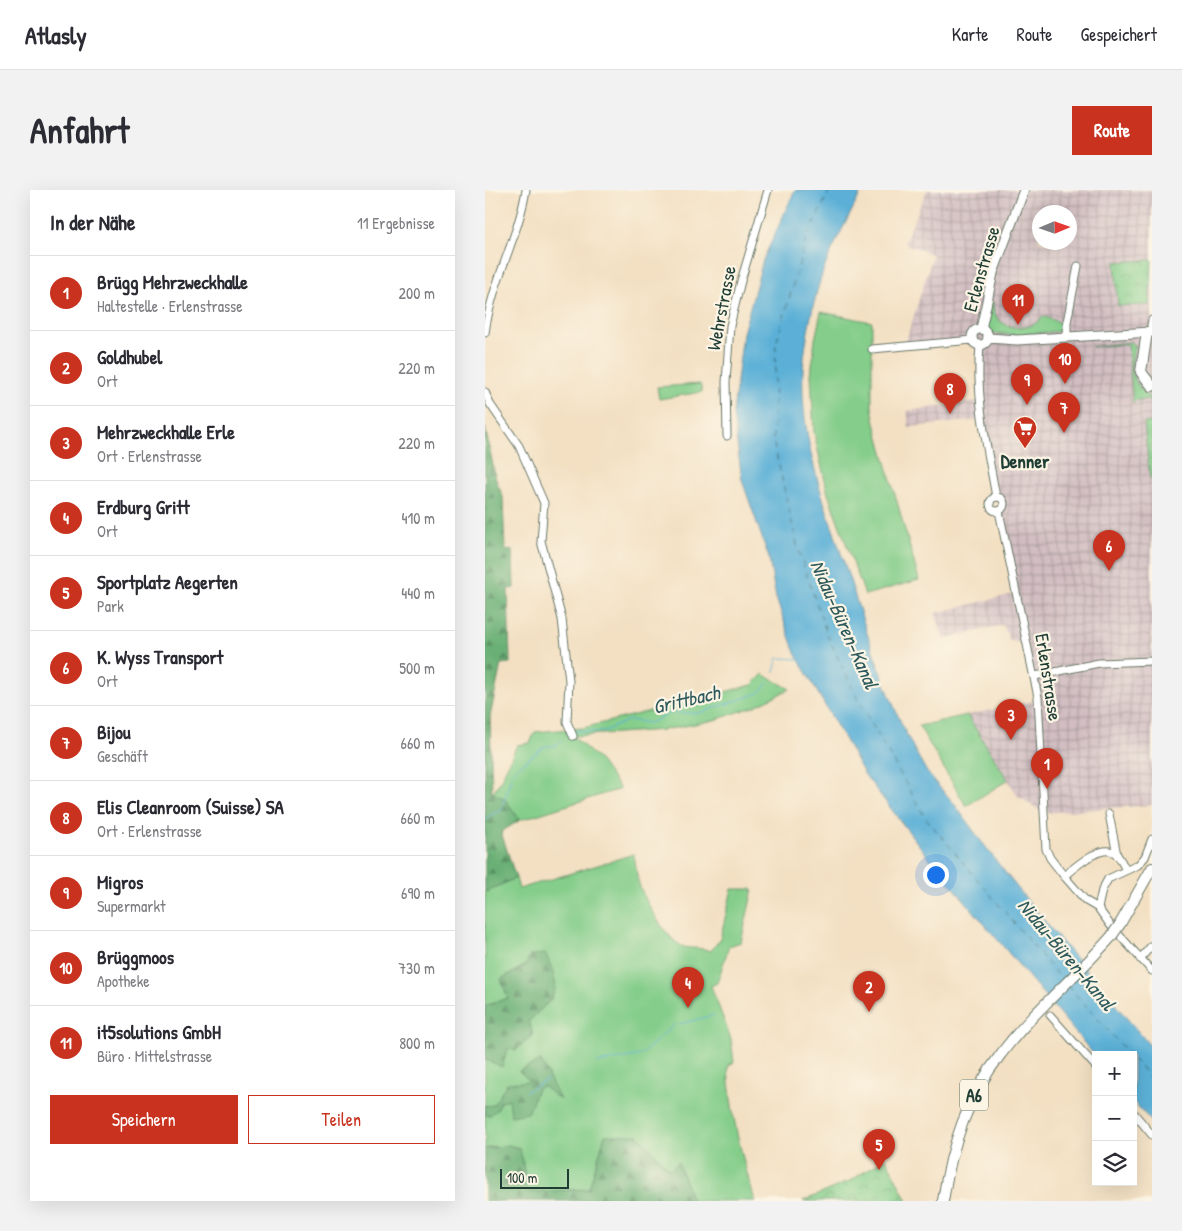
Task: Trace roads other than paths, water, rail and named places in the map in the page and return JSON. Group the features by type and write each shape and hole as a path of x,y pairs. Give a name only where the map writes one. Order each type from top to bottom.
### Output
{"highway":[{"path":"1151,331 1141,372 1152,386"},
{"path":"1145,355 1146,368 1152,378"},
{"name":"A6","path":"1141,891 1152,858"},
{"name":"A6","path":"943,1201 954,1148 973,1097 1001,1054 1037,1013 1111,937 1141,891 1152,868"}],"main road":[{"name":"Erlenstrasse","path":"981,330 993,273 1024,190"},
{"path":"981,330 986,332 988,338 985,343 976,342 974,332 981,330"},
{"path":"988,338 1017,340 1151,331"}],"street":[{"path":"485,333 496,281 522,214 526,190"},
{"name":"Wehrstrasse","path":"727,436 726,382 730,326 743,272 768,190"},
{"path":"1067,336 1067,322 1078,266"},
{"path":"1151,331 1152,320"},
{"path":"873,349 976,342"},
{"name":"Erlenstrasse","path":"976,342 981,416 996,497 991,501 991,505 995,510 999,510 1035,676 1040,719 1045,842 1050,858 1064,876 1086,901 1098,908 1111,926 1152,972"},
{"path":"485,392 519,446 544,503 541,541 562,619 569,681 570,732"},
{"path":"1035,676 1099,663 1152,661"},
{"path":"1109,814 1117,855 1126,870"},
{"path":"1098,908 1104,885 1113,875 1142,861 1152,839"},
{"path":"1064,876 1083,860 1095,854 1110,851 1117,855"},
{"path":"1141,959 1152,945"},
{"path":"1050,1015 1092,1062"},
{"path":"1137,1117 1152,1136"}],"water":[{"name":"Nidau-Büren-Kanal","path":"795,190 862,190 824,269 811,319 803,369 805,419 809,443 827,513 889,695 900,721 927,772 952,801 1026,899 1152,1048 1152,1122 1137,1105 1137,1051 1092,1052 929,858 865,775 795,653 776,598 769,558 742,480 733,413 743,333 763,260"}],"waterway":[{"path":"774,672 778,658 800,659"},
{"name":"Grittbach","path":"575,731 602,732 629,720 650,723 671,713 699,713 759,693 768,683"},
{"name":"Grittbach","path":"485,820 492,814 501,811 513,771 545,746 555,746 563,739"},
{"path":"680,1024 714,1015"},
{"path":"598,1063 641,1055 675,1024"},
{"path":"525,1092 548,1079"}],"place":[{"name":"it5solutions GmbH","path":"1018,325"},
{"name":"Brüggmoos","path":"1065,384"},
{"name":"Migros","path":"1027,405"},
{"name":"Elis Cleanroom (Suisse) SA","path":"950,414"},
{"name":"Bijou","path":"1064,433"},
{"name":"Denner","path":"1025,449"},
{"name":"K. Wyss Transport","path":"1109,571"},
{"name":"Mehrzweckhalle Erle","path":"1011,740"},
{"name":"Brügg Mehrzweckhalle","path":"1047,789"},
{"name":"Erdburg Gritt","path":"688,1008"},
{"name":"Goldhubel","path":"869,1012"},
{"name":"Sportplatz Aegerten","path":"879,1170"}]}
